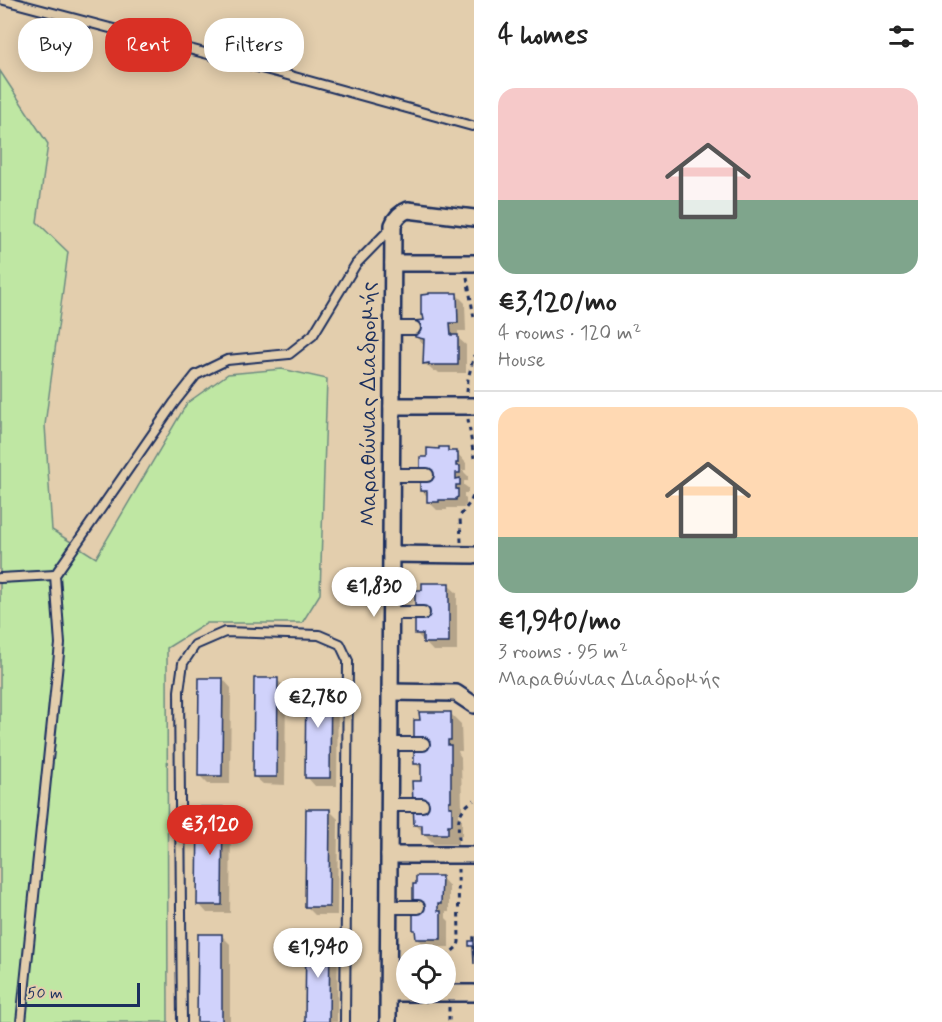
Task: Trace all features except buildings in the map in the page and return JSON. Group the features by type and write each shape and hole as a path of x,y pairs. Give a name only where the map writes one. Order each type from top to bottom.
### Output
{"street":[{"path":"394,222 401,213 408,210 474,218"},
{"name":"Μαραθώνιας Διαδρομής","path":"388,1022 394,222"},
{"path":"393,263 470,263"},
{"path":"392,328 414,328"},
{"path":"392,406 474,406"},
{"path":"391,475 427,475"},
{"path":"391,554 468,555"},
{"path":"390,613 423,613"},
{"path":"390,692 456,693 474,705"},
{"path":"389,744 423,744"},
{"path":"389,805 422,805"},
{"path":"389,855 464,855"},
{"path":"388,907 418,907"},
{"path":"388,993 396,993"},
{"path":"456,993 474,993"}],"lane":[{"path":"4,0 472,126"},
{"path":"21,1022 60,644 55,575 174,403 196,375 227,360 288,354 313,335 356,264 394,222"},
{"path":"0,578 55,575"},
{"path":"182,1022 179,691 183,663 195,645 225,632 319,635 340,644 348,661 345,1022"}],"path":[{"path":"470,263 467,284 474,318"},
{"path":"468,555 460,516 474,494"},
{"path":"456,948 459,942 464,855 458,817 460,812 474,800"}],"green space":[{"path":"0,71 48,144 37,222 68,252 45,425 52,530 96,558 187,403 228,374 282,369 327,379 320,594 302,623 207,623 167,648 168,1022 0,1022"}]}
